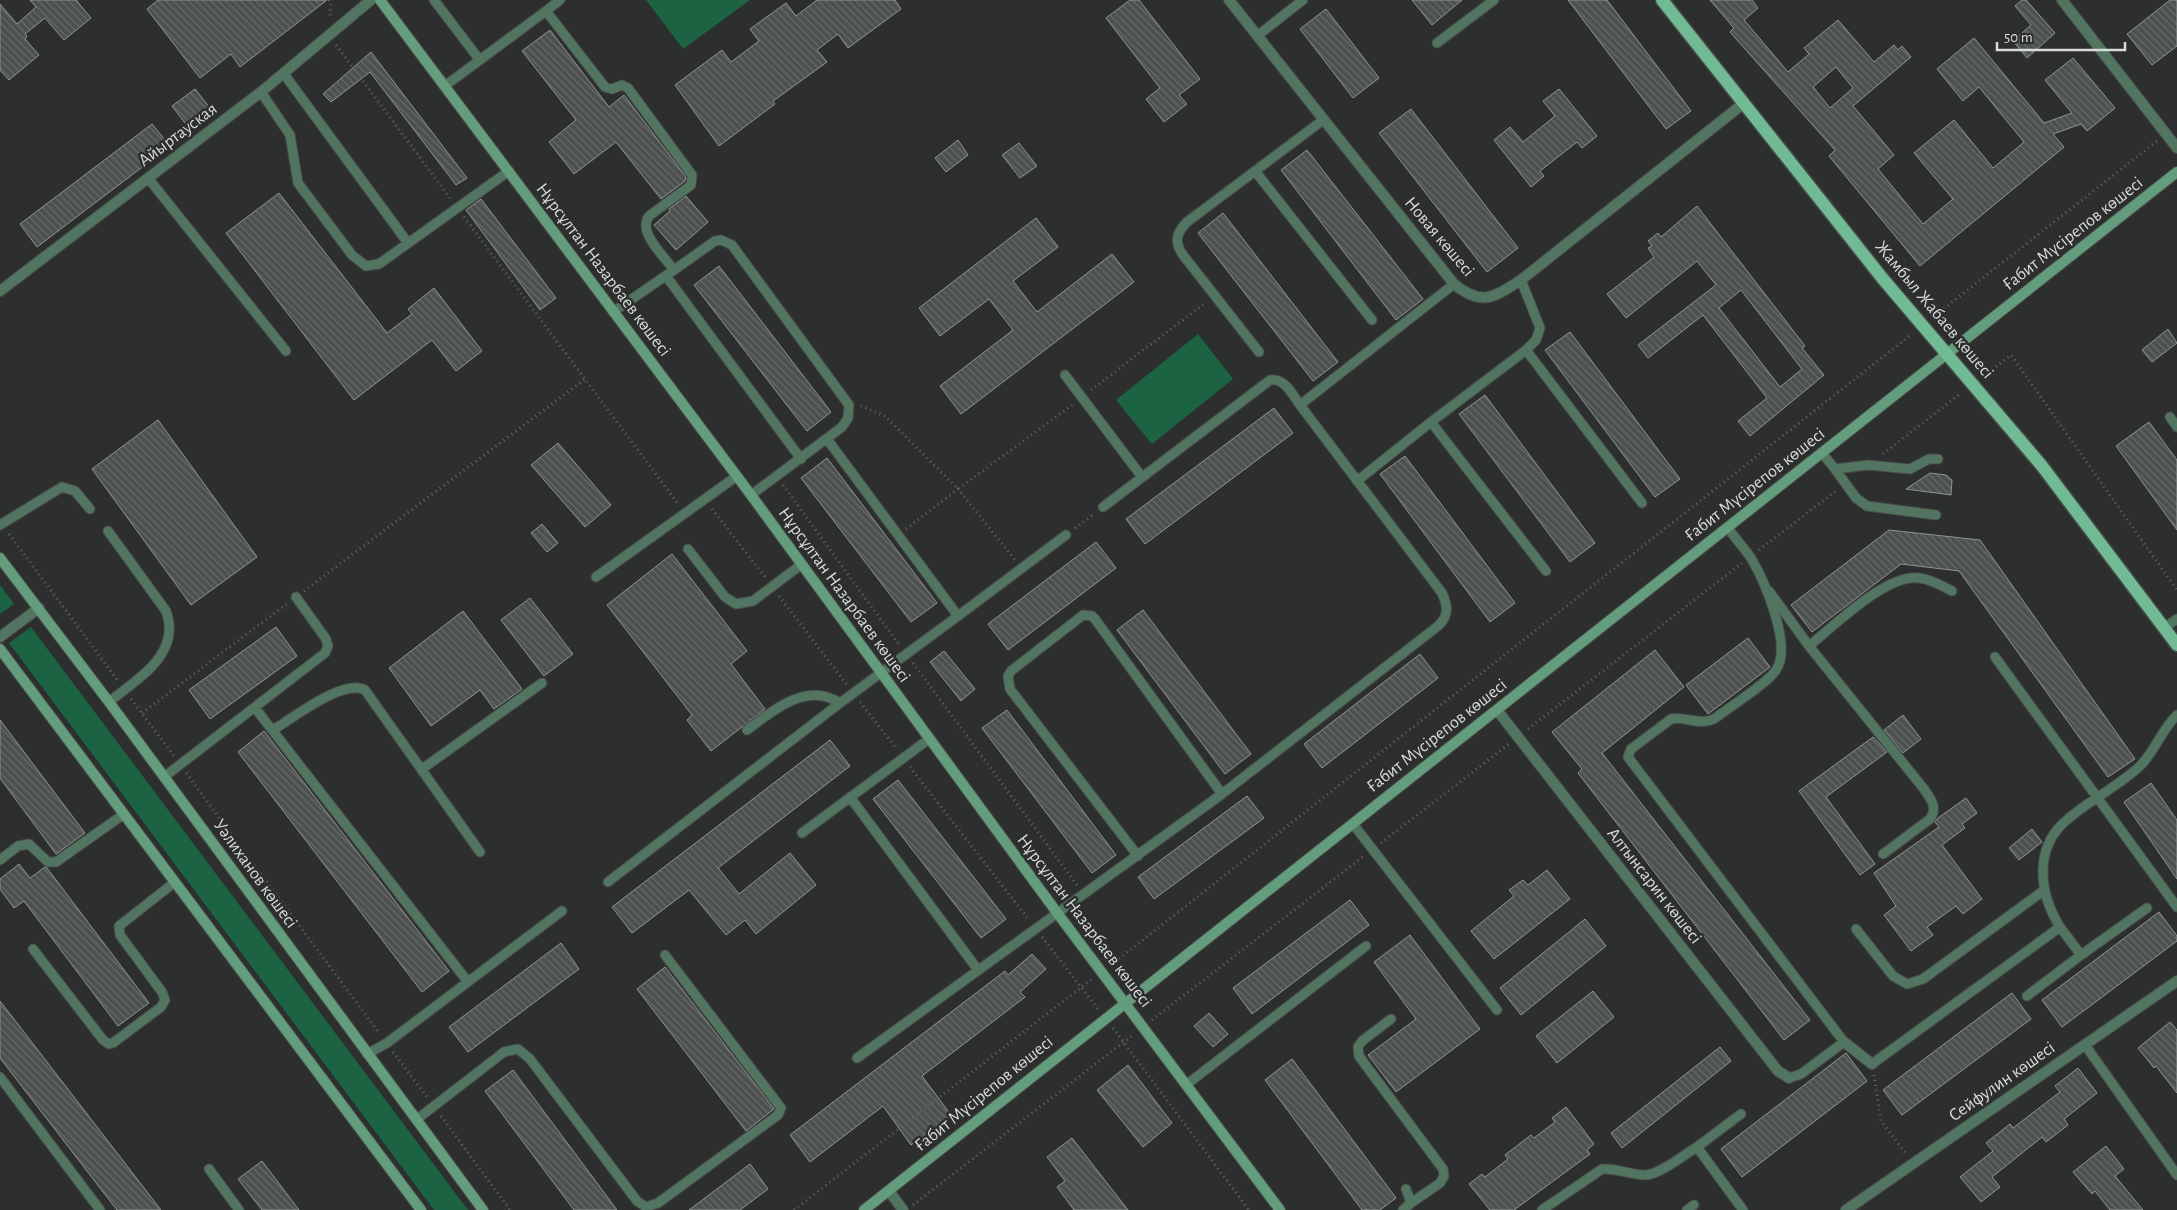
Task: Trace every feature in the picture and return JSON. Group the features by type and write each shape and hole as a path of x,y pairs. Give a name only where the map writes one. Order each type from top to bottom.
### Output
{"main road":[{"name":"Нұрсұлтан Назарбаев көшесі","path":"380,0 446,85 613,312 737,476 1142,1028 1280,1210"},
{"name":"Жамбыл Жабаев көшесі","path":"1662,0 1883,279 2042,466 2177,645"},
{"name":"Ғабит Мүсірепов көшесі","path":"864,1210 1124,1002 1353,824 2177,172"},
{"name":"Уәлиханов көшесі","path":"0,558 109,702 483,1210"},
{"path":"0,649 421,1210"}],"street":[{"name":"Айыртауская","path":"0,291 284,74 371,0"},
{"name":"Новая көшесі","path":"1229,0 1454,284 1472,296 1482,299 1498,295 1521,280 1744,103"},
{"path":"2062,0 2177,148"},
{"path":"0,637 39,608"},
{"name":"Алтынсарин көшесі","path":"1497,710 1778,1072 1790,1078"},
{"name":"Сейфулин көшесі","path":"1846,1210 2177,981"},
{"path":"1844,1042 1872,1064"},
{"path":"888,1191 905,1210"}],"lane":[{"path":"434,0 479,59"},
{"path":"446,85 560,0"},
{"path":"1257,36 1303,0"},
{"path":"1437,43 1494,0"},
{"path":"546,10 605,87 612,89 622,85 628,88 692,175 691,185 649,216 645,222 648,235 674,270"},
{"path":"284,74 408,243"},
{"path":"261,92 290,135 298,183 352,255 362,264 376,266 509,171"},
{"path":"1259,352 1180,251 1177,242 1178,233 1187,222 1323,120"},
{"path":"1255,171 1372,320"},
{"path":"148,178 286,351"},
{"path":"613,312 715,241 722,240 732,245 850,409 848,418 827,439 751,495"},
{"path":"666,276 801,459"},
{"path":"1357,481 1526,350 1536,340 1540,328 1521,280"},
{"path":"1300,405 1454,284"},
{"path":"1526,350 1642,503"},
{"path":"1065,375 1142,477"},
{"path":"858,1058 1222,794 1438,626 1445,618 1447,606 1442,593 1283,383 1275,379 1270,380 1104,507"},
{"path":"2170,417 2177,427"},
{"path":"1431,422 1546,571"},
{"path":"827,439 900,534 958,616"},
{"path":"1822,453 1856,498 1867,506 1936,515"},
{"path":"1835,469 1868,465 1910,469 1929,459 1938,459"},
{"path":"596,577 737,476"},
{"path":"1,525 62,487 75,491 90,509"},
{"path":"1728,528 1750,557 1766,587 1809,646 1934,804 1934,814 1930,819 1883,854"},
{"path":"108,531 166,611 170,621 168,642 164,652 148,671 109,702"},
{"path":"608,882 840,703 882,674 1066,535"},
{"path":"688,549 725,597 736,604 748,604 802,564"},
{"path":"1809,646 1864,603 1899,580 1920,578 1952,591"},
{"path":"1766,587 1781,646 1778,669 1714,719 1703,723 1676,718 1671,719 1631,749 1628,757 1844,1042 1801,1074 1790,1078"},
{"path":"164,777 322,656 327,650 328,642 324,635 296,597"},
{"path":"1138,856 1010,689 1008,682 1011,671 1083,615 1092,616 1095,619 1222,794"},
{"path":"2164,628 2177,619"},
{"path":"1995,657 2177,907"},
{"path":"422,769 542,683"},
{"path":"273,730 338,691 348,687 361,687 369,693 480,852"},
{"path":"747,730 777,708 797,698 826,696 840,703"},
{"path":"255,708 468,982"},
{"path":"2082,956 2052,914 2044,891 2044,857 2048,844 2068,819 2097,799 2147,759 2168,724 2177,715"},
{"path":"802,833 929,739"},
{"path":"850,797 978,970"},
{"path":"0,860 18,846 29,844 48,862 56,862 124,814"},
{"path":"1353,824 1497,1010"},
{"path":"34,949 103,1040 109,1044 113,1043 160,1007 165,1000 162,992 122,938 118,928 125,920 175,882"},
{"path":"1856,929 1894,976 1907,984 1923,979 2044,891"},
{"path":"2027,996 2147,908"},
{"path":"367,1054 387,1044 562,911"},
{"path":"1872,1064 2060,927"},
{"path":"1186,1085 1366,946"},
{"path":"416,1120 504,1052 518,1049 530,1059 637,1201 646,1207 658,1203 778,1115 781,1108 665,955"},
{"path":"1391,1019 1362,1041 1358,1047 1359,1056 1443,1169 1444,1176 1440,1183 1403,1210"},
{"path":"2085,1045 2177,1175"},
{"path":"0,1077 100,1210"},
{"path":"1542,1210 1602,1169 1614,1168 1645,1175 1650,1174 1697,1147 1740,1114"},
{"path":"1697,1147 1743,1210"},
{"path":"209,1169 239,1210"},
{"path":"1406,1189 1411,1203"}],"path":[{"path":"329,0 331,3 329,36 681,507 710,505 853,694 1124,1042 1250,1210"},
{"path":"794,1210 1081,988 2166,134"},
{"path":"900,534 1215,295"},
{"path":"1868,465 2011,355 2177,590"},
{"path":"142,713 585,379"},
{"path":"846,401 885,416 958,489 1022,568"},
{"path":"776,477 1084,895"},
{"path":"905,1210 1845,483"},
{"path":"1066,535 1104,507"},
{"path":"1,525 510,1210"},
{"path":"1872,1064 1882,1121 1913,1164"}],"green space":[{"path":"646,0 750,0 683,49"},
{"path":"1198,334 1233,379 1152,444 1116,400"},
{"path":"0,585 14,604 0,614"},
{"path":"31,627 468,1210 434,1210 9,643"}],"building":[{"path":"30,0 76,0 91,18 64,40 45,18 25,34 27,36 25,39 39,55 9,80 0,70 0,4 17,24 36,7"},
{"path":"158,0 327,0 240,67 231,54 200,78 147,9"},
{"path":"817,0 895,0 901,9 848,48 838,34 817,50 827,62 773,101 775,104 719,146 675,85 722,50 731,62 759,41 750,29 786,3 796,16"},
{"path":"1130,0 1139,0 1200,79 1179,95 1187,104 1164,122 1146,99 1160,88 1106,18"},
{"path":"1412,0 1462,0 1432,25"},
{"path":"1568,0 1607,0 1691,111 1666,129"},
{"path":"1710,0 1752,0 1758,8 1744,20 1788,72 1809,54 1804,48 1838,20 1874,62 1894,45 1898,50 1902,46 1911,57 1853,106 1894,155 1878,169 1923,224 1953,199 1914,153 1954,120 1993,168 2024,142 1979,87 1963,101 1937,69 1974,38 2044,123 2072,113 2045,80 2073,58 2115,108 2087,131 2081,124 2053,134 2064,147 1920,266 1829,156 1835,150 1730,32 1734,28","holes":["1836,67 1853,88 1830,108 1813,87"]},
{"path":"2022,0 2026,0 2055,33 2027,58 2013,41 2031,25 2015,6"},
{"path":"2170,0 2177,0 2177,46 2152,65 2127,34"},
{"path":"1326,9 1379,78 1353,98 1300,29"},
{"path":"550,30 609,107 624,95 686,177 685,181 661,199 616,142 574,174 549,142 576,120 522,51"},
{"path":"371,52 467,178 456,185 370,72 331,102 323,94"},
{"path":"195,89 214,113 191,131 172,106"},
{"path":"1559,89 1597,136 1582,148 1577,142 1540,171 1544,176 1531,187 1494,140 1510,127 1523,142 1555,116 1543,101"},
{"path":"1411,109 1518,248 1487,272 1379,133"},
{"path":"152,124 170,146 37,247 20,224"},
{"path":"958,140 968,155 946,172 935,158"},
{"path":"1019,143 1037,166 1020,178 1002,155"},
{"path":"1307,150 1423,299 1396,320 1281,170"},
{"path":"279,193 387,333 412,314 408,309 434,288 482,351 456,371 432,340 354,400 226,233"},
{"path":"686,196 708,222 676,250 654,225 670,211 669,209"},
{"path":"481,199 556,298 540,310 466,210"},
{"path":"1697,206 1805,346 1802,348 1824,375 1750,436 1738,421 1767,398 1703,315 1648,358 1638,345 1716,285 1697,261 1626,318 1607,294 1654,257 1648,248 1652,246 1648,241 1658,233 1661,237","holes":["1741,290 1802,369 1780,387 1719,308"]},
{"path":"1223,213 1338,362 1313,381 1198,233"},
{"path":"1036,218 1058,247 1013,281 1037,312 1112,254 1134,282 961,414 940,386 1013,330 989,299 940,336 919,308"},
{"path":"719,266 831,412 807,431 694,285"},
{"path":"2168,329 2177,343 2152,362 2142,350"},
{"path":"1570,332 1680,479 1655,497 1545,350"},
{"path":"1485,395 1595,543 1570,562 1459,414"},
{"path":"1274,408 1293,433 1145,544 1126,519"},
{"path":"158,420 257,557 191,605 92,469"},
{"path":"2149,422 2177,460 2177,530 2116,446"},
{"path":"558,443 611,505 585,527 531,465"},
{"path":"1405,456 1515,603 1490,622 1380,474"},
{"path":"827,458 937,603 911,622 801,478"},
{"path":"1930,473 1946,475 1952,480 1951,495 1906,489"},
{"path":"542,524 558,543 547,552 531,533"},
{"path":"1889,530 1980,540 2135,759 2108,777 1959,571 1901,564 1812,632 1791,605"},
{"path":"1096,542 1116,568 1008,650 988,624"},
{"path":"672,554 747,651 731,664 765,709 711,751 687,720 692,715 607,605"},
{"path":"530,598 573,654 544,676 501,620"},
{"path":"1143,610 1251,754 1225,774 1117,630"},
{"path":"463,611 522,689 494,709 480,690 431,726 389,668"},
{"path":"276,627 297,656 210,719 189,690"},
{"path":"1748,638 1770,667 1708,714 1686,685"},
{"path":"1655,650 1684,687 1602,753 1810,1020 1784,1040 1578,773 1582,769 1552,732"},
{"path":"944,651 975,689 961,701 930,662"},
{"path":"1420,654 1438,678 1322,768 1304,744"},
{"path":"1007,710 1116,855 1092,873 982,728"},
{"path":"1903,715 1921,739 1903,753 1884,730"},
{"path":"0,720 85,833 56,854 0,778"},
{"path":"264,731 449,971 422,992 238,752"},
{"path":"1873,737 1887,752 1826,797 1875,864 1860,875 1799,791"},
{"path":"830,740 850,766 718,868 739,894 790,853 816,885 756,934 745,920 726,935 689,890 632,933 612,907"},
{"path":"898,780 1006,919 981,938 873,799"},
{"path":"2151,783 2177,820 2177,879 2124,802"},
{"path":"1247,796 1264,818 1154,899 1138,877"},
{"path":"1966,798 1977,813 1962,824 1965,828 1942,845 1982,899 1963,914 1956,906 1927,927 1933,935 1911,951 1884,915 1896,906 1874,873 1939,827 1935,822 1938,818"},
{"path":"2032,829 2042,842 2019,860 2009,848"},
{"path":"19,864 30,878 45,867 47,868 149,1003 118,1026 24,901 14,908 0,889 0,879"},
{"path":"1547,870 1570,899 1494,959 1471,931 1514,896 1509,890 1523,880 1528,885"},
{"path":"1350,900 1369,925 1252,1014 1233,988"},
{"path":"2159,912 2177,936 2177,941 2062,1027 2042,1000"},
{"path":"1585,919 1606,946 1521,1015 1500,988"},
{"path":"1410,935 1480,1029 1396,1092 1368,1055 1416,1019 1374,962"},
{"path":"561,943 579,969 468,1052 449,1027"},
{"path":"1032,954 1046,969 1020,992 1025,997 922,1076 951,1115 911,1145 883,1106 810,1162 790,1135 1005,971 1008,975"},
{"path":"665,967 774,1109 746,1131 637,989"},
{"path":"1593,991 1614,1017 1557,1063 1536,1036"},
{"path":"2012,993 2031,1019 1902,1115 1883,1090"},
{"path":"0,1001 161,1210 117,1210 0,1058"},
{"path":"1209,1013 1228,1034 1213,1047 1194,1026"},
{"path":"2170,1022 2177,1030 2177,1093 2156,1066 2154,1068 2138,1048"},
{"path":"1720,1047 1731,1061 1622,1148 1611,1133"},
{"path":"1846,1053 1867,1081 1742,1177 1721,1149"},
{"path":"1292,1059 1396,1198 1380,1210 1362,1210 1265,1080"},
{"path":"1128,1065 1172,1123 1143,1147 1097,1090"},
{"path":"2078,1068 2097,1093 2064,1119 2068,1125 2046,1142 2042,1137 1992,1177 2000,1187 1981,1202 1960,1177 1993,1151 1986,1143 2010,1124 2013,1128 2060,1092 2055,1086"},
{"path":"513,1070 617,1210 574,1210 485,1091"},
{"path":"1566,1107 1594,1144 1587,1150 1590,1154 1514,1210 1490,1210 1469,1184 1482,1174 1485,1177 1508,1159 1505,1155 1531,1135 1534,1138 1555,1122 1552,1118"},
{"path":"1072,1138 1128,1210 1074,1210 1057,1187 1065,1181 1047,1157"},
{"path":"2106,1146 2124,1169 2115,1176 2143,1210 2110,1210 2095,1191 2092,1194 2073,1172"},
{"path":"262,1161 299,1210 262,1210 238,1179"},
{"path":"750,1164 768,1189 740,1210 689,1210"}]}
